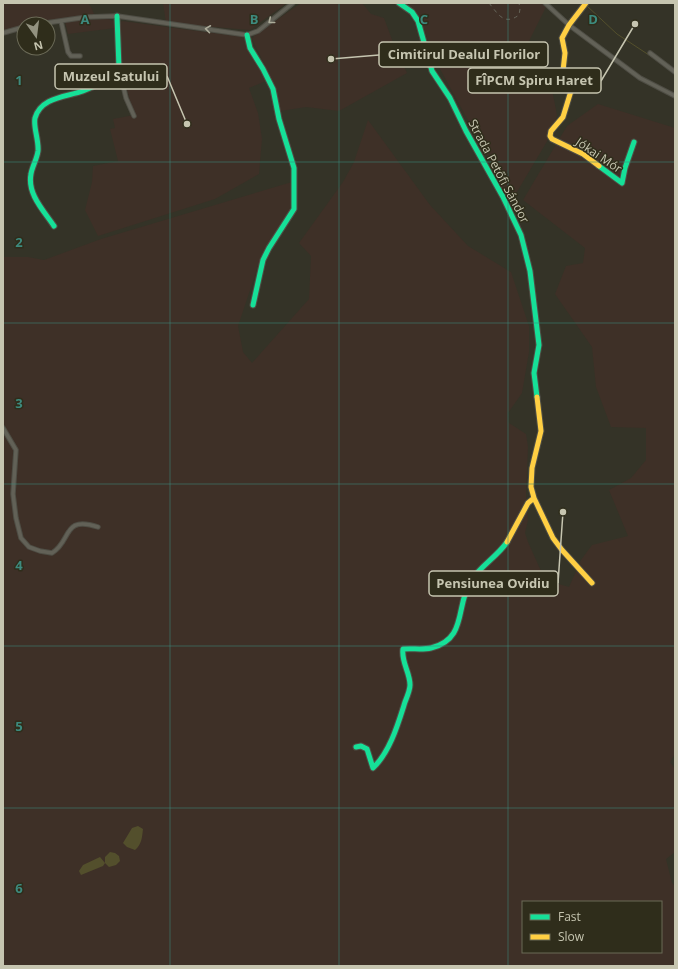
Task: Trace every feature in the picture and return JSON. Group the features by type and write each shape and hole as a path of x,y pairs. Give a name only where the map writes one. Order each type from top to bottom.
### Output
{"street":[{"path":"56,22 87,17 116,16 247,35 258,31 293,3"},
{"name":"Strada Petőfi Sándor","path":"399,3 412,12 418,21 432,70 450,98 466,131 503,197 518,228 525,249 530,271 540,344 534,374 542,431 531,476 531,487 534,498 553,538 592,583"},
{"path":"545,3 569,25 640,78 675,96"},
{"path":"569,25 585,4"},
{"path":"116,16 119,68 126,98 134,116"},
{"path":"61,21 68,52 71,56 80,56"},
{"name":"Jókai Mór","path":"569,25 561,41 565,53 561,88 571,91 563,117 550,131 550,136 552,139 583,154 622,183 625,168 634,142"},
{"path":"3,34 16,30"},
{"path":"247,35 250,48 264,69 273,89 279,119 294,168 294,209 263,260 253,305"},
{"path":"650,53 675,72"},
{"path":"54,226 33,193 30,184 31,171 38,155 35,117 37,112 47,103 87,89 113,75 119,68"},
{"path":"3,428 16,450 13,494 18,530 20,538 24,543 32,548 52,553 57,549 72,527 76,525 89,524 98,527"},
{"path":"356,747 361,746 367,749 373,768 379,764 388,748 410,686 410,677 401,654 403,649 422,649 436,646 444,643 455,634 470,582 483,566 504,547 528,503 534,498"}],"shaded area":[{"path":"3,3 88,3 94,14 56,19 56,16 16,16 16,27 3,31"},
{"path":"163,3 287,3 250,30 166,23"},
{"path":"301,3 362,3 371,14 384,18 407,73 339,111 306,107 280,111 276,88 252,39 254,36"},
{"path":"408,3 541,3 546,7 522,55 548,69 557,115 552,133 508,207 495,170 434,58 422,22"},
{"path":"108,19 114,21 115,28 68,34 65,22 87,20"},
{"path":"122,21 243,37 268,80 249,88 258,113 262,139 259,174 215,199 98,236 85,210 92,182 93,166 118,161 110,129 115,128 113,119 134,115 121,68 119,23"},
{"path":"598,104 675,128 675,754 670,762 675,769 675,852 666,859 672,883 675,886 675,966 3,966 3,257 28,257 44,260 101,239 292,182 290,210 258,266 238,326 243,352 252,363 309,299 311,256 299,243 343,182 354,162 368,120 430,205 468,246 511,272 529,326 529,352 522,393 508,413 509,423 526,434 528,447 526,494 528,520 525,533 545,580 569,587 581,560 592,545 628,536 609,490 631,478 646,460 646,428 611,427 596,387 592,347 555,294 566,266 583,263 585,248 523,200 567,126"},
{"path":"138,826 143,829 140,843 135,850 127,847 123,843 132,828"},
{"path":"110,852 119,856 120,861 116,865 109,867 105,863 105,857"},
{"path":"100,857 105,863 103,866 81,875 79,871 83,865"}],"waterway":[{"path":"587,6 617,34 655,59"}],"railway":[{"path":"489,3 498,15 505,19 514,18 519,15 519,3"}],"traffic: fast":[{"path":"399,3 412,12 418,21 432,71 450,98 466,131 503,197 521,235 530,271 539,345 534,373 537,397"},
{"path":"54,226 37,202 30,181 38,151 35,118 38,111 48,102 93,87 119,68 117,16"},
{"path":"247,35 250,48 273,89 279,119 294,168 294,209 263,260 253,305"},
{"path":"599,166 622,183 625,168 634,142"},
{"path":"356,747 361,746 367,749 373,768 389,746 410,689 410,680 403,658 403,649 431,648 443,644 451,637 456,629 466,590 471,581 507,542"}],"traffic: slow":[{"path":"586,3 569,25 562,38 565,53 561,88 571,91 563,117 551,131 550,136 552,139 583,154 599,166"},
{"path":"537,397 541,431 532,468 531,487 534,498 553,538 592,583"},
{"path":"507,542 528,503 534,498"}],"place":[{"name":"FÎPCM Spiru Haret","path":"635,24"},
{"name":"Cimitirul Dealul Florilor","path":"331,59"},
{"name":"Muzeul Satului","path":"187,124"},
{"name":"Pensiunea Ovidiu","path":"563,512"}]}
